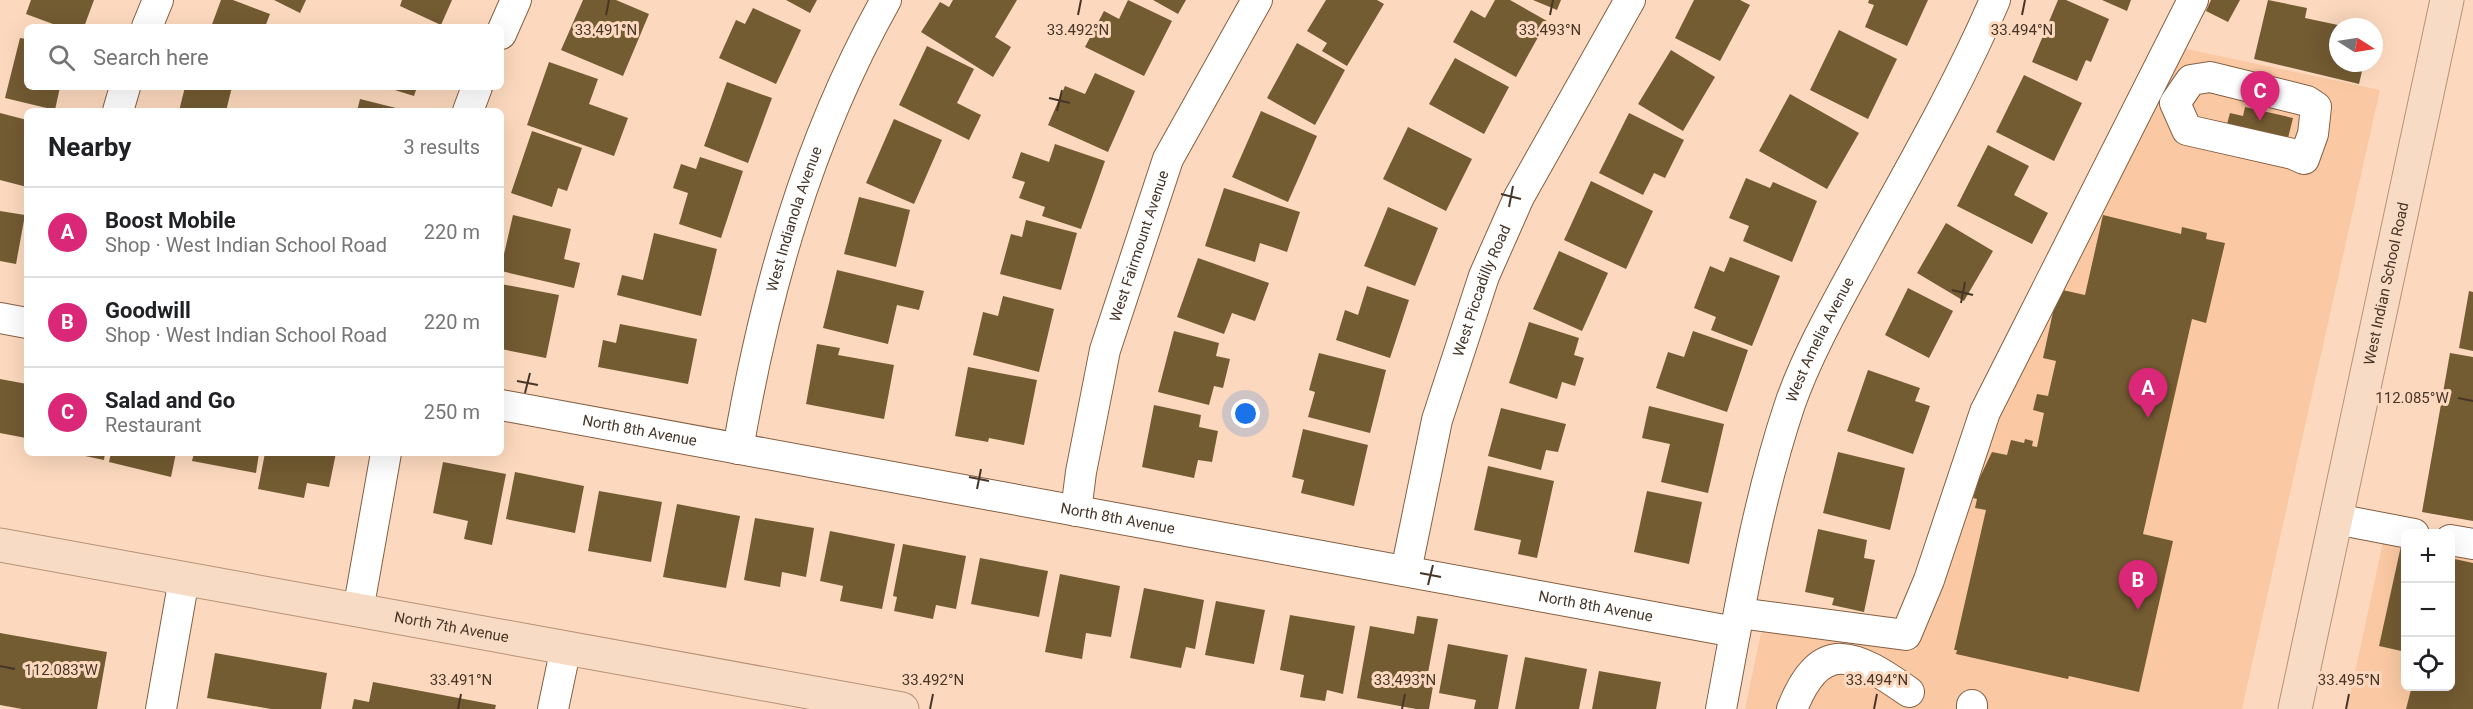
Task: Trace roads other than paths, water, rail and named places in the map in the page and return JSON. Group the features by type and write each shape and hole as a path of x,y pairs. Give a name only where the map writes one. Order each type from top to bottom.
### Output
{"main road":[{"name":"West Indian School Road","path":"2295,709 2447,0"},
{"name":"North 7th Avenue","path":"0,545 902,709"}],"street":[{"path":"148,24 158,0"},
{"path":"504,27 516,0"},
{"name":"West Indianola Avenue","path":"738,449 761,327 807,171 859,48 886,0"},
{"name":"West Fairmount Avenue","path":"1076,511 1081,472 1106,350 1168,159 1257,0"},
{"name":"West Piccadilly Road","path":"1406,571 1437,420 1484,276 1520,197 1630,0"},
{"name":"West Amelia Avenue","path":"1721,709 1765,492 1791,403 1831,314 1972,54 1995,0"},
{"name":"North 8th Avenue","path":"504,406 1406,571 1737,623 1906,635 1929,580 1985,411 2193,0"},
{"path":"119,108 124,90"},
{"path":"469,108 476,90"},
{"path":"0,318 24,322"},
{"path":"358,611 385,456"},
{"path":"2336,519 2401,532"},
{"path":"2455,541 2473,544"},
{"path":"161,709 184,579"},
{"path":"553,709 566,647"},
{"path":"1792,709 1809,674 1828,660 1844,659 1856,662 1884,675 1909,692"}],"place":[{"name":"Salad and Go","path":"2260,121"},
{"name":"Boost Mobile","path":"2148,418"},
{"name":"Goodwill","path":"2138,610"}]}
